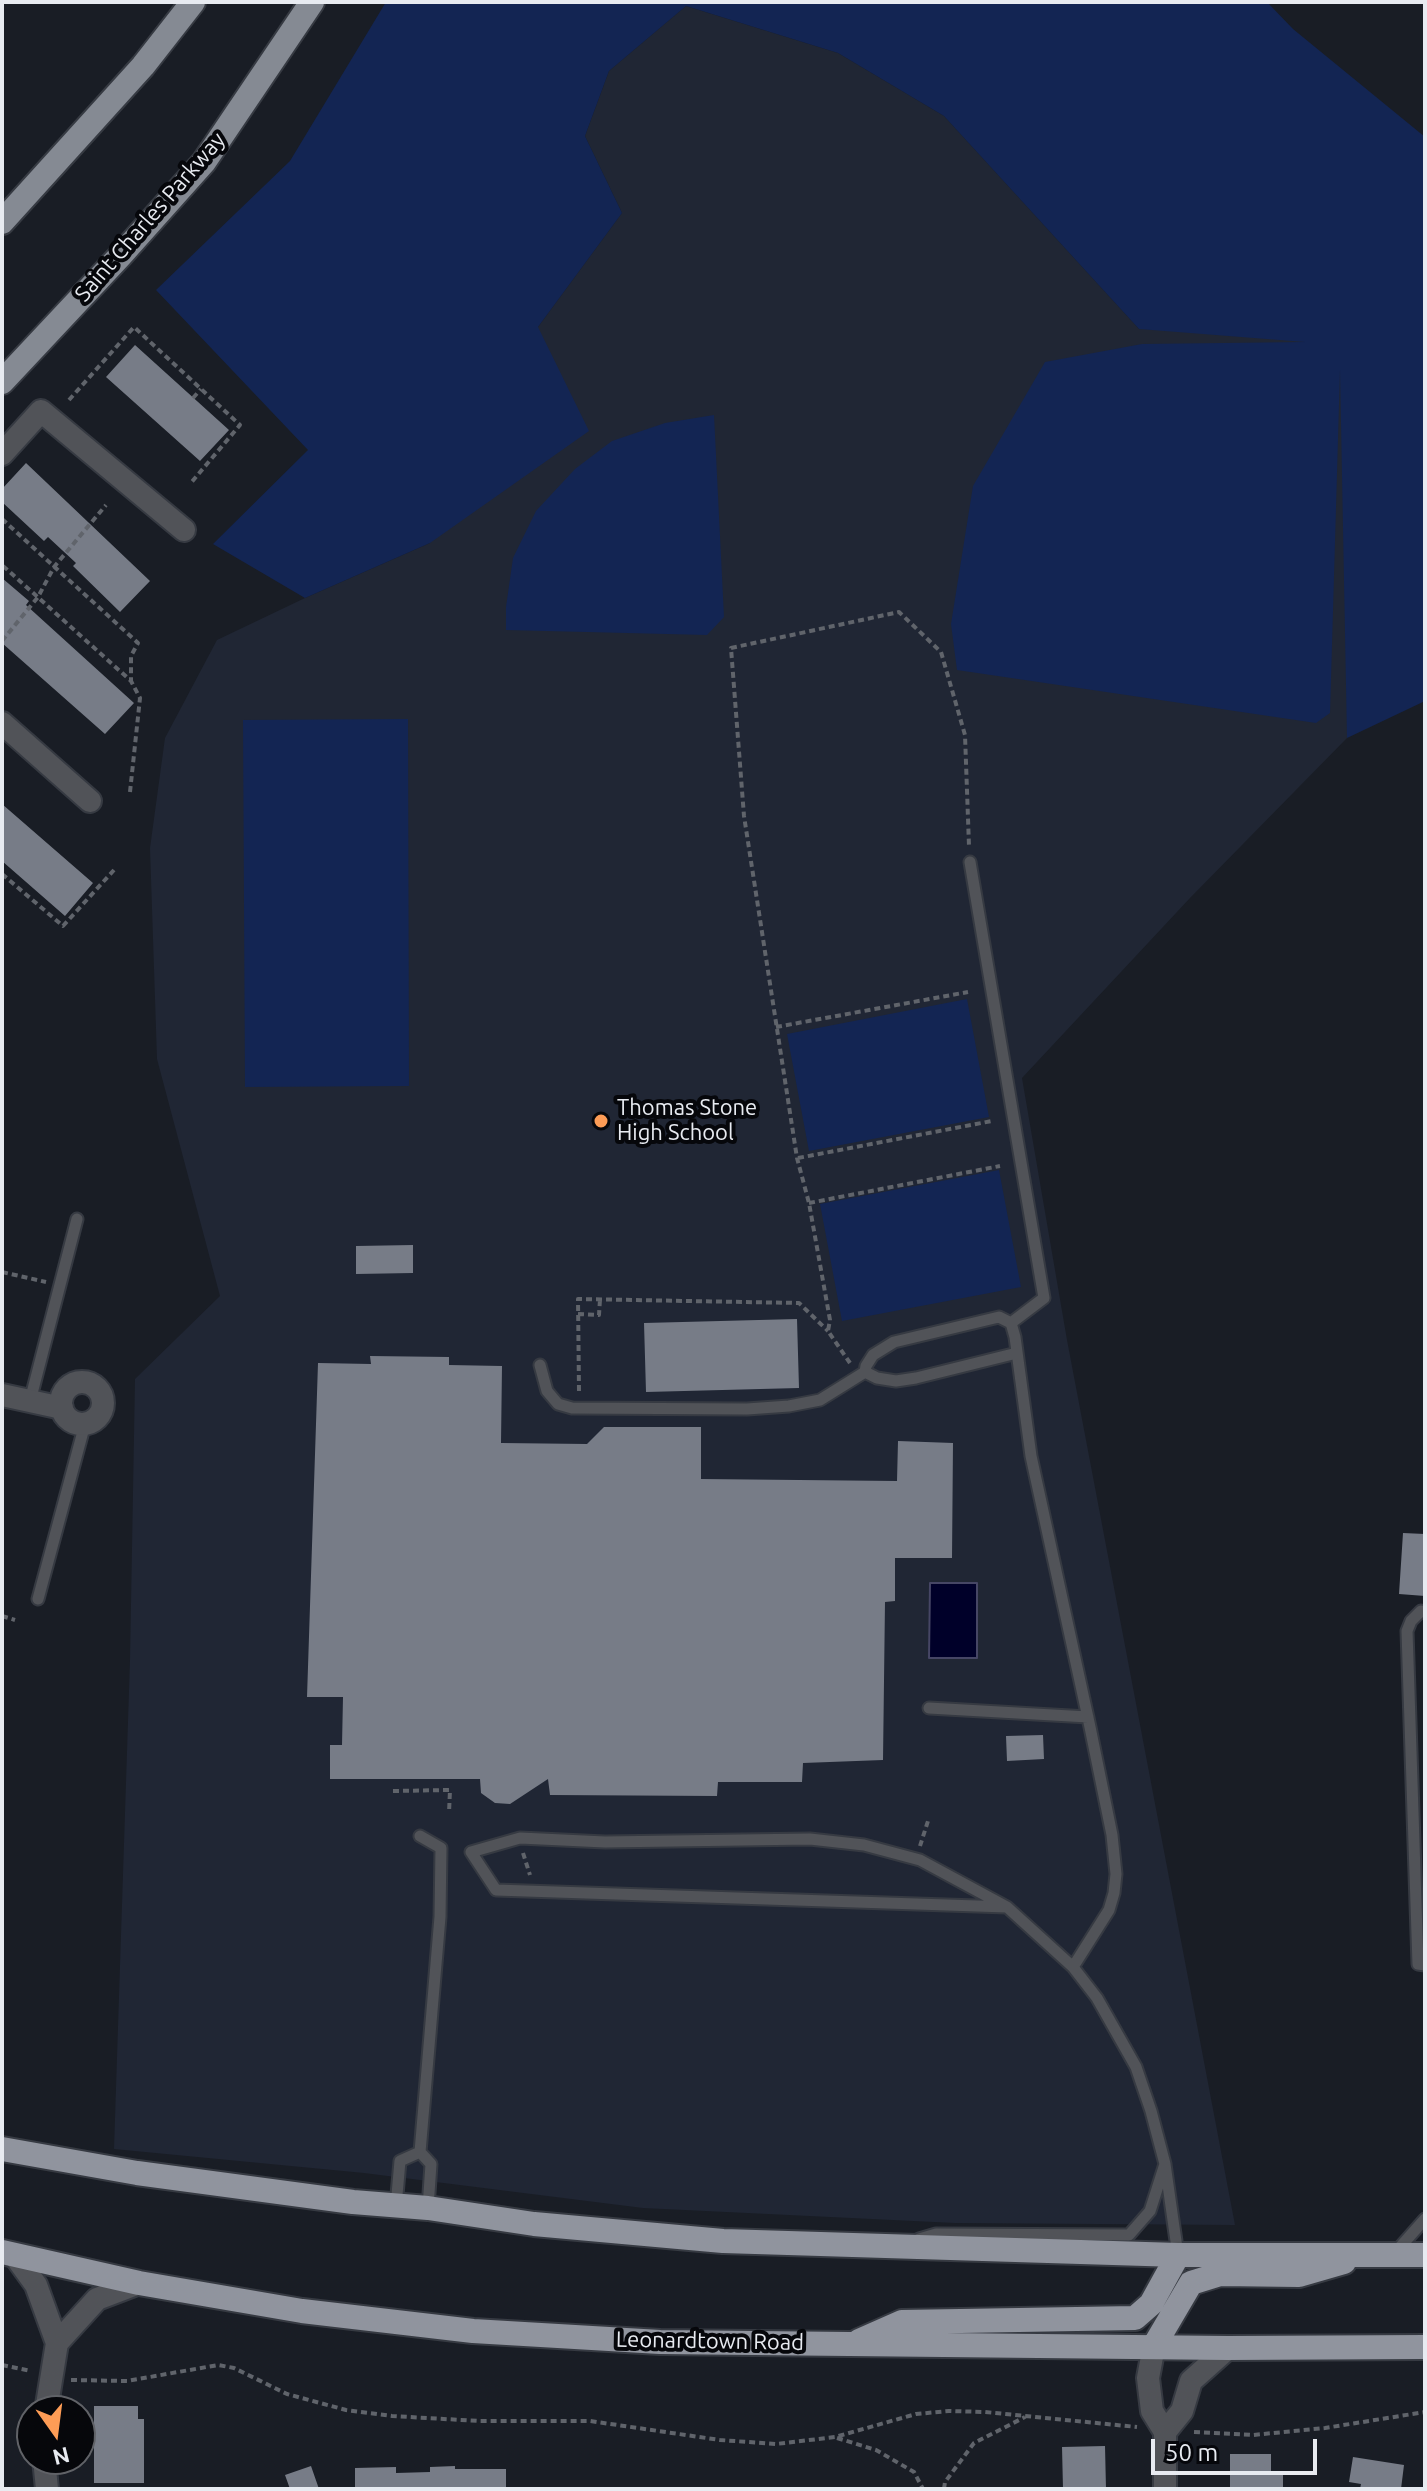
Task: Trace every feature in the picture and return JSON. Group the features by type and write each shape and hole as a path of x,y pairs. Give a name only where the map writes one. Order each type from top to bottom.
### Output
{"highway":[{"path":"2,2149 137,2173 534,2224 723,2241 1178,2255 1425,2255"},
{"name":"Leonardtown Road","path":"8,2254 139,2283 302,2311 473,2331 660,2342 1425,2347"},
{"path":"852,2344 902,2322 1135,2318 1147,2310 1178,2255"},
{"path":"1154,2346 1191,2283 1220,2274 1299,2275 1367,2255"}],"main road":[{"path":"2,222 143,66 193,2"},
{"name":"Saint Charles Parkway","path":"2,382 204,162 312,2"}],"street":[{"path":"2,454 41,411 184,530"},
{"path":"2,723 90,801"},
{"path":"85,1383 96,1388 103,1400 97,1418 85,1424 66,1417 62,1408 62,1397 71,1386 85,1383"},
{"path":"2,1395 62,1408"},
{"path":"8,2254 36,2285 57,2343 48,2395"},
{"path":"57,2343 97,2299 139,2283"},
{"path":"1154,2346 1148,2378 1152,2411 1165,2432 1165,2489"},
{"path":"1165,2432 1182,2411 1191,2381 1228,2348"}],"lane":[{"path":"970,862 1044,1298 1011,1323"},
{"path":"30,1401 77,1219"},
{"path":"540,1365 547,1391 558,1404 572,1408 747,1409 789,1406 820,1400 865,1372 873,1355 894,1342 999,1317 1011,1323"},
{"path":"1011,1323 1031,1456 1112,1835 1116,1874 1109,1910 1073,1967"},
{"path":"865,1372 877,1378 906,1380 1017,1353"},
{"path":"38,1599 85,1424"},
{"path":"1425,1612 1421,1611 1411,1621 1407,1631 1418,1964 1425,1965"},
{"path":"929,1708 1088,1717"},
{"path":"420,1836 441,1848 440,1917 420,2152 431,2164 428,2208"},
{"path":"1007,1907 496,1890 471,1852 520,1838 605,1842 810,1839 864,1845 916,1858 1007,1907 1073,1967 1097,1998 1136,2067 1165,2164 1178,2255"},
{"path":"396,2206 400,2161 420,2152"},
{"path":"896,2246 936,2234 1129,2235 1150,2211 1165,2164"},
{"path":"1393,2255 1425,2219"}],"path":[{"path":"69,400 134,327 240,425 190,484"},
{"path":"193,398 201,389"},
{"path":"2,641 38,597 54,567 106,505"},
{"path":"2,519 138,643 131,656 131,681"},
{"path":"2,565 131,681 140,698 130,792"},
{"path":"828,1331 830,1320 809,1203 797,1158 744,816 731,648 899,612 941,652 965,735 970,862"},
{"path":"2,874 63,926 114,870"},
{"path":"776,1027 968,992"},
{"path":"797,1158 992,1121"},
{"path":"809,1203 1000,1166"},
{"path":"2,1272 60,1286"},
{"path":"579,1393 578,1299 799,1303 828,1331 850,1363"},
{"path":"578,1314 599,1315 600,1299"},
{"path":"2,1616 15,1620"},
{"path":"393,1791 450,1790 449,1813"},
{"path":"916,1858 928,1821"},
{"path":"522,1851 535,1891"},
{"path":"2,2365 74,2380 127,2381 218,2365 234,2368 287,2394 346,2410 479,2421 590,2421 720,2440 776,2444 835,2437 916,2414 949,2411 1027,2416 1165,2432 1253,2435 1325,2428 1425,2412"},
{"path":"944,2489 945,2482 974,2443 1027,2416"},
{"path":"835,2437 876,2450 914,2472 923,2489"}],"shaded area":[{"path":"386,2 1267,2 1293,29 1425,137 1425,701 1347,738 1340,370 1330,713 1316,723 957,670 951,624 973,486 1045,362 1142,344 1305,342 1139,329 944,116 838,53 686,6 609,71 585,136 622,213 538,327 589,431 430,543 305,598 213,544 308,450 156,290 290,161"},
{"name":"Thomas Stone High School","path":"686,6 838,53 944,116 1139,329 1351,332 1347,738 1190,898 1022,1078 1067,1340 1235,2225 955,2223 643,2208 364,2173 114,2149 130,1660 135,1379 220,1296 157,1059 150,848 165,738 217,640 430,543 538,327 622,213 585,136 609,71"},
{"path":"714,415 724,617 707,635 506,630 513,558 536,511 575,469 612,441 665,423"},
{"path":"408,719 409,1086 245,1087 243,720"},
{"path":"967,999 989,1117 809,1151 787,1034"},
{"path":"999,1170 1021,1287 842,1321 820,1204"},
{"path":"930,1583 977,1583 977,1658 929,1658"}],"building":[{"path":"135,345 229,430 200,461 106,377"},
{"path":"26,463 150,581 120,612 73,566 76,563 48,537 44,541 2,502 2,489"},
{"path":"2,578 29,601 26,605 134,703 105,734 2,643"},
{"path":"2,804 93,883 65,916 2,861"},
{"path":"413,1245 413,1273 356,1274 356,1246"},
{"path":"797,1319 799,1388 646,1392 644,1323"},
{"path":"370,1356 449,1357 449,1365 502,1366 501,1443 587,1444 604,1427 701,1427 701,1479 897,1481 898,1441 953,1443 952,1558 895,1558 895,1601 885,1602 883,1760 803,1763 802,1782 718,1782 717,1796 550,1795 548,1779 510,1804 495,1803 481,1793 480,1779 330,1779 330,1745 342,1745 343,1697 307,1697 318,1363 371,1364"},
{"path":"1403,1533 1425,1534 1425,1596 1399,1594"},
{"path":"1043,1735 1044,1759 1007,1761 1006,1736"},
{"path":"96,2406 138,2406 138,2419 144,2419 144,2483 94,2483"},
{"path":"1105,2446 1106,2489 1063,2489 1062,2447"},
{"path":"1230,2454 1271,2454 1271,2471 1283,2472 1283,2489 1230,2489"},
{"path":"1353,2457 1404,2465 1401,2489 1360,2489 1361,2484 1349,2482"},
{"path":"311,2466 319,2489 290,2489 285,2475"},
{"path":"455,2466 455,2469 506,2469 506,2489 355,2489 355,2468 396,2467 396,2473 430,2472 430,2467"}],"place":[{"name":"Thomas Stone High School","path":"601,1121"}]}
